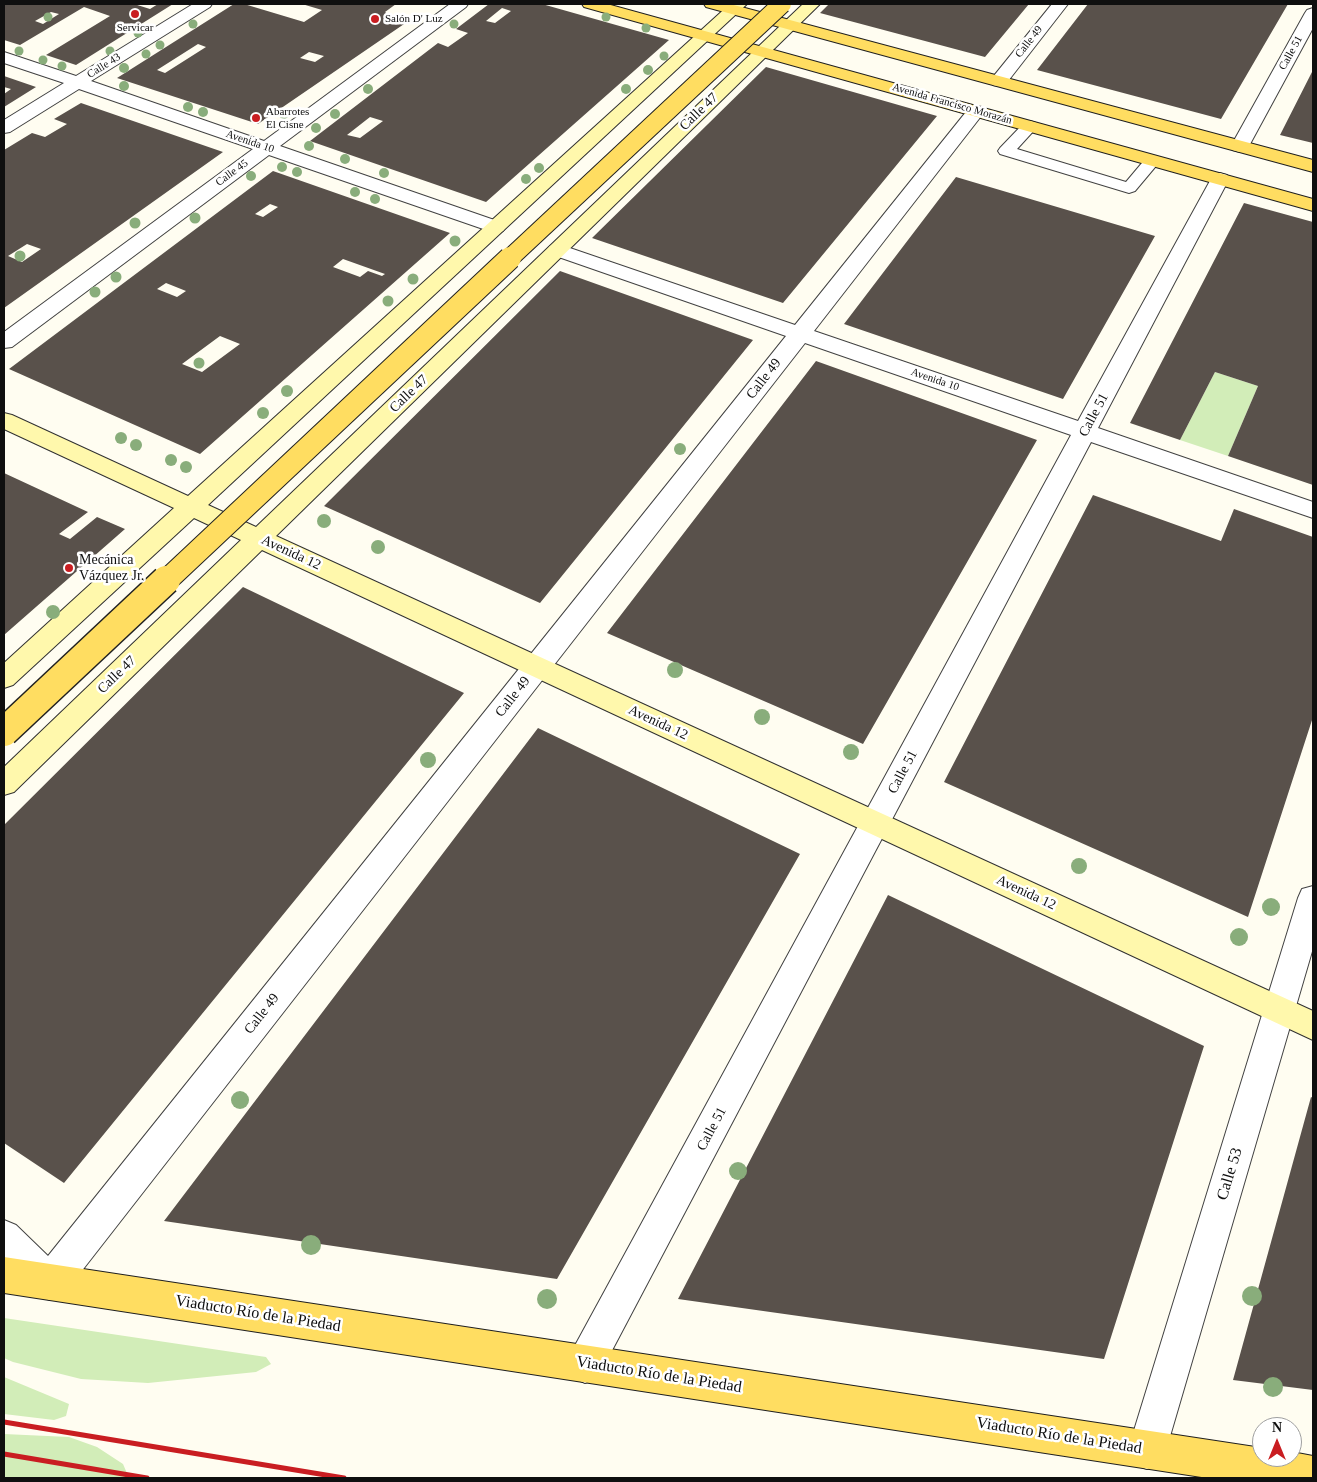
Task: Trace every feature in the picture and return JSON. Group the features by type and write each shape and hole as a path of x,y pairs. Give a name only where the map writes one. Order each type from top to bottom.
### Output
{"main road":[{"name":"Avenida Francisco Morazán","path":"590,4 1313,205"},
{"path":"712,4 736,7 790,25 1313,166"},
{"path":"4,732 782,4"},
{"name":"Calle 47","path":"4,784 812,4"},
{"path":"4,678 736,7"},
{"name":"Avenida 12","path":"4,420 1313,1026"},
{"name":"Viaducto Río de la Piedad","path":"4,1275 1313,1475"}],"street":[{"name":"Calle 43","path":"4,128 204,4"},
{"name":"Calle 45","path":"4,342 460,4"},
{"name":"Calle 49","path":"999,81 1060,4"},
{"name":"Calle 51","path":"1240,146 1313,13"},
{"name":"Avenida 10","path":"4,57 496,227"},
{"name":"Calle 49","path":"50,1282 976,111"},
{"name":"Calle 51","path":"585,1364 1220,179"},
{"name":"Avenida 10","path":"557,250 1158,455 1313,510"},
{"name":"Calle 53","path":"1147,1450 1313,898"},
{"path":"4,1237 50,1282"}],"lane":[{"path":"1030,126 1006,151 1128,188 1152,160"}],"green space":[{"path":"1215,372 1258,386 1228,456 1180,440"},
{"path":"4,1318 266,1357 271,1364 256,1372 148,1383 81,1379 4,1358"},
{"path":"4,1377 69,1404 66,1416 54,1420 4,1414"},
{"path":"4,1434 69,1437 97,1447 123,1464 129,1478 4,1478"}],"building":[{"path":"4,4 134,4 150,9 158,4 173,4 76,65 46,55 110,16 84,7 20,45 4,40","holes":["51,12 59,14 43,24 35,21"]},
{"path":"234,4 244,4 304,22 322,10 302,4 396,4 385,12 391,17 407,22 258,124 117,78","holes":["198,44 206,47 165,73 157,70","309,52 324,56 315,62 300,58"]},
{"path":"489,4 542,4 669,40 486,202 310,141 438,43 448,47 468,33 456,29","holes":["502,8 511,11 495,23 486,21","370,117 383,121 360,138 347,135"]},
{"path":"829,4 1029,4 985,57 820,13"},
{"path":"1088,4 1288,4 1221,119 1037,70"},
{"path":"766,67 937,116 783,303 592,238"},
{"path":"1313,70 1313,143 1280,135"},
{"path":"4,76 36,87 4,107 4,94 11,89 4,87"},
{"path":"81,103 223,152 4,308 4,150 32,133 45,137 67,124 54,119","holes":["27,244 41,249 22,262 8,256"]},
{"path":"273,171 450,233 200,454 9,369","holes":["270,204 278,207 263,217 255,214","343,259 385,274 382,276 368,271 360,277 333,267","166,283 186,291 177,297 157,289","220,336 240,344 202,372 182,364"]},
{"path":"956,177 1155,236 1063,399 844,324"},
{"path":"1244,203 1313,222 1313,485 1228,456 1258,386 1215,372 1180,440 1130,423"},
{"path":"560,271 753,340 540,603 324,506"},
{"path":"816,361 1037,440 863,744 607,633"},
{"path":"4,473 88,512 59,534 70,539 97,517 125,529 4,635"},
{"path":"1093,495 1221,541 1234,509 1313,537 1313,717 1248,917 944,782"},
{"path":"243,587 464,693 64,1183 4,1143 4,825"},
{"path":"538,728 800,854 557,1279 164,1221"},
{"path":"888,895 1204,1046 1104,1359 678,1299"},
{"path":"1311,1097 1313,1098 1313,1390 1233,1380"}],"railway":[{"path":"4,1422 344,1478"},
{"path":"4,1454 147,1478"}],"place":[{"name":"Servicar","path":"135,14"},
{"name":"Salón D' Luz","path":"375,19"},
{"name":"Abarrotes El Cisne","path":"256,118"},
{"name":"Mecánica Vázquez Jr.","path":"69,568"}]}
